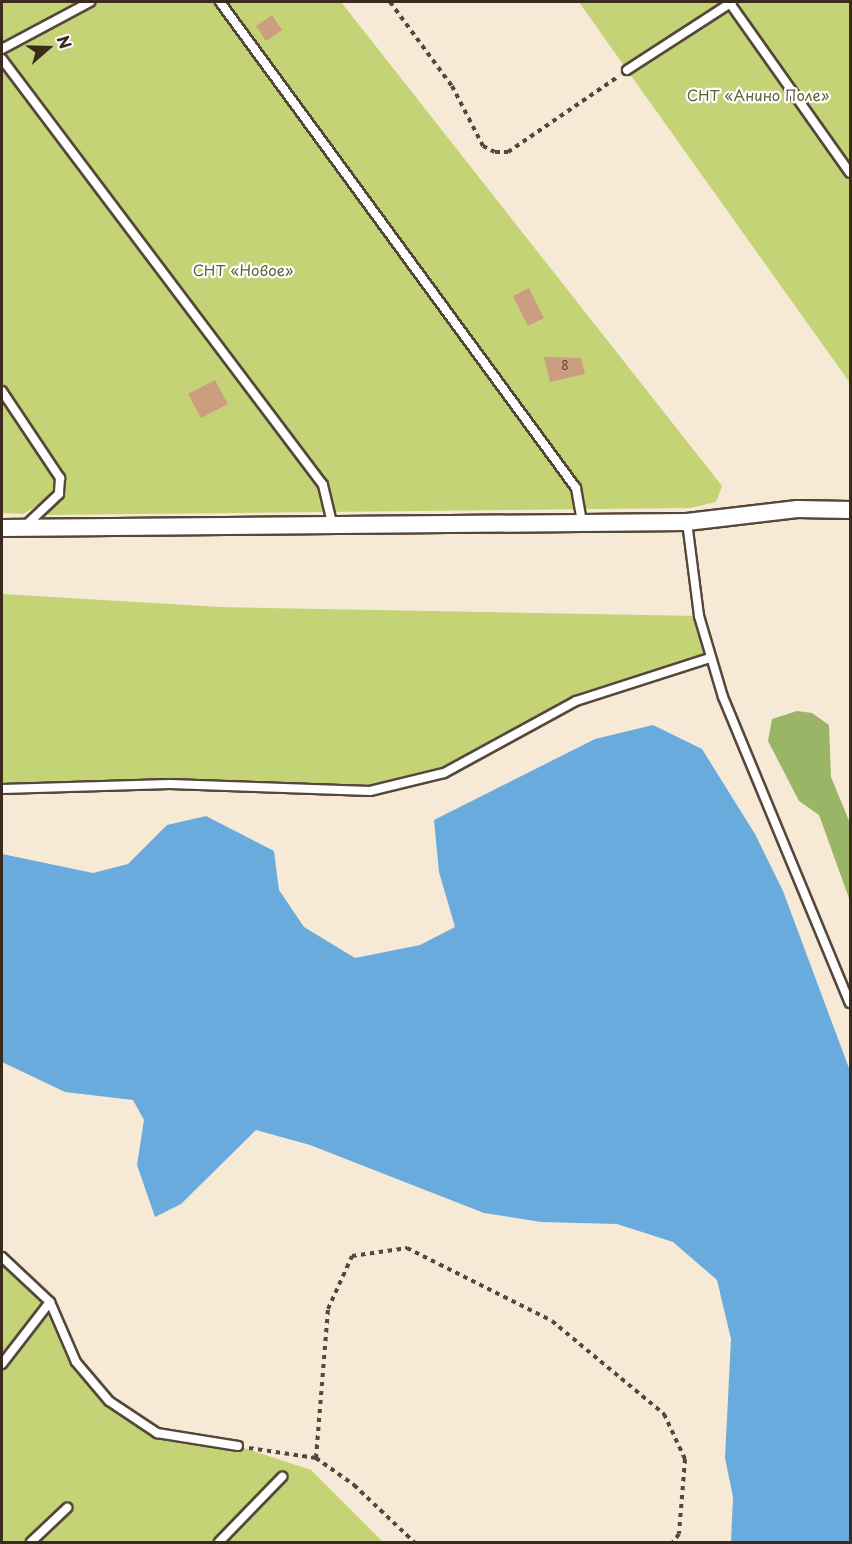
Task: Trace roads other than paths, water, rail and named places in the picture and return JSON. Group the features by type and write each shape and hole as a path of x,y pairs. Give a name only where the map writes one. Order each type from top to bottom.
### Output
{"street":[{"path":"2,528 333,527 687,522 797,508 850,510"}],"lane":[{"path":"2,49 90,2"},
{"path":"220,2 576,488 582,524"},
{"path":"627,70 730,2 850,174"},
{"path":"2,59 323,485 333,527"},
{"path":"2,391 60,478 59,494 22,528"},
{"path":"687,522 710,658 850,1004"},
{"path":"2,789 170,784 370,791 444,773 576,701 710,658"},
{"path":"2,1257 50,1302 76,1362 109,1401 157,1433 238,1446"},
{"path":"2,1364 50,1302"},
{"path":"219,1542 282,1477"},
{"path":"31,1542 67,1508"}],"water":[{"path":"653,725 702,749 755,834 783,891 850,1071 850,1542 731,1542 733,1497 725,1458 731,1339 717,1280 673,1242 617,1224 541,1222 484,1213 310,1145 256,1130 181,1204 155,1217 137,1165 144,1120 133,1100 65,1092 2,1062 2,854 93,873 128,864 167,825 206,816 274,851 279,890 304,927 355,958 420,945 455,927 439,872 434,820 595,739"}],"park label":[{"name":"СНТ «Анино Поле»","path":"758,95"},
{"name":"СНТ «Новое»","path":"243,270"}]}
